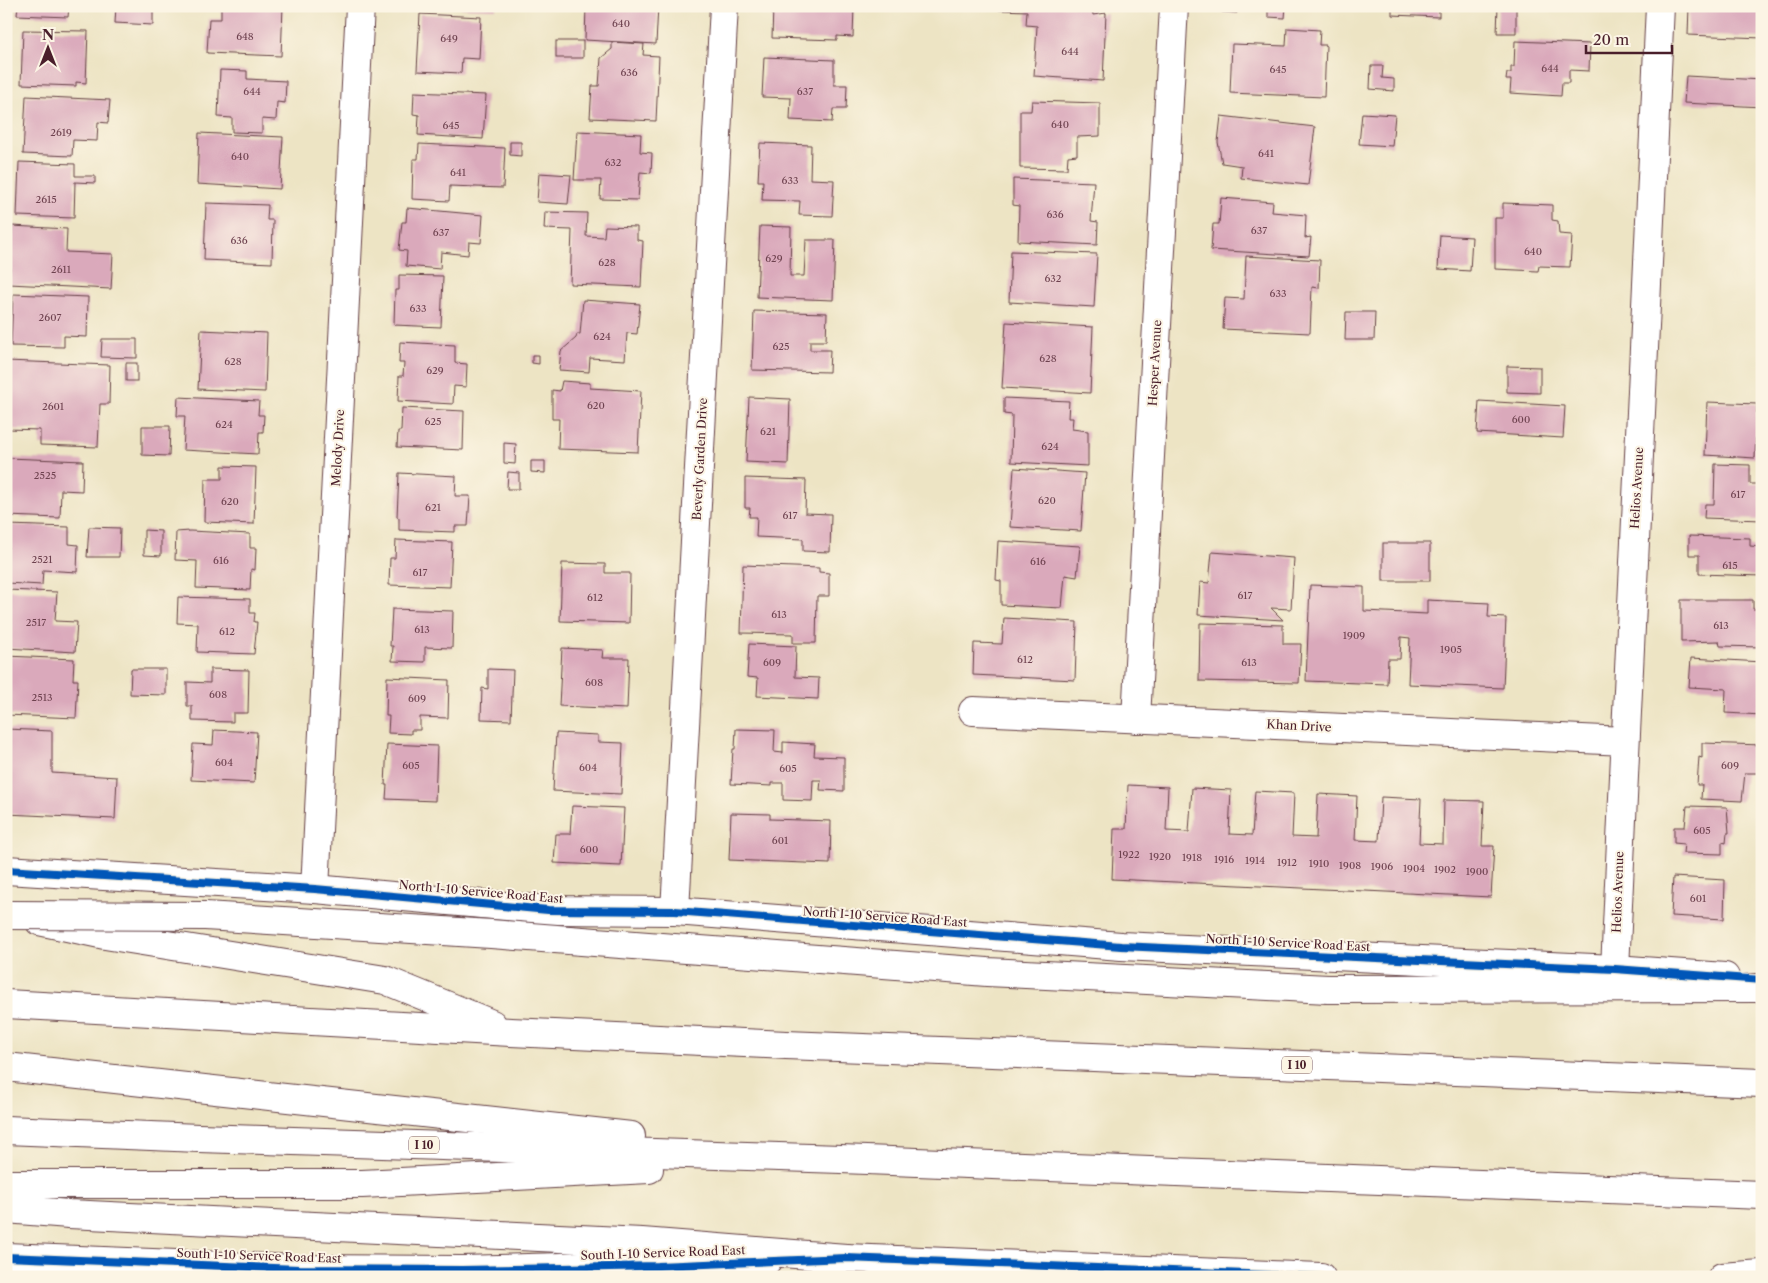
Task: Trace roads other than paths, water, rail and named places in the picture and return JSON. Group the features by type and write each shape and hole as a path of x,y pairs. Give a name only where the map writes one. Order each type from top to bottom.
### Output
{"main road":[{"name":"Melody Drive","path":"315,889 360,6"},
{"name":"Beverly Garden Drive","path":"675,911 724,6"},
{"name":"Hesper Avenue","path":"1136,719 1174,6"},
{"name":"Helios Avenue","path":"1615,969 1660,6"},
{"name":"Khan Drive","path":"973,711 1625,741"},
{"name":"North I-10 Service Road East","path":"6,870 315,889 548,910 675,911 1121,946 1615,969 1762,980"},
{"path":"6,914 205,916 491,934 987,972 1328,989 1762,988"},
{"path":"6,914 105,935 385,980 512,1032"},
{"name":"I 10","path":"6,1004 512,1032 832,1047 1762,1083"},
{"path":"6,1067 842,1158"},
{"name":"I 10","path":"6,1130 208,1139 842,1158 1762,1195"},
{"path":"6,1184 362,1184 842,1158"},
{"path":"6,1209 69,1214 642,1242 846,1258"},
{"name":"South I-10 Service Road East","path":"6,1257 299,1273 462,1270 658,1271 846,1258 1104,1273 1321,1277"},
{"path":"1722,1277 1762,1274"}]}
